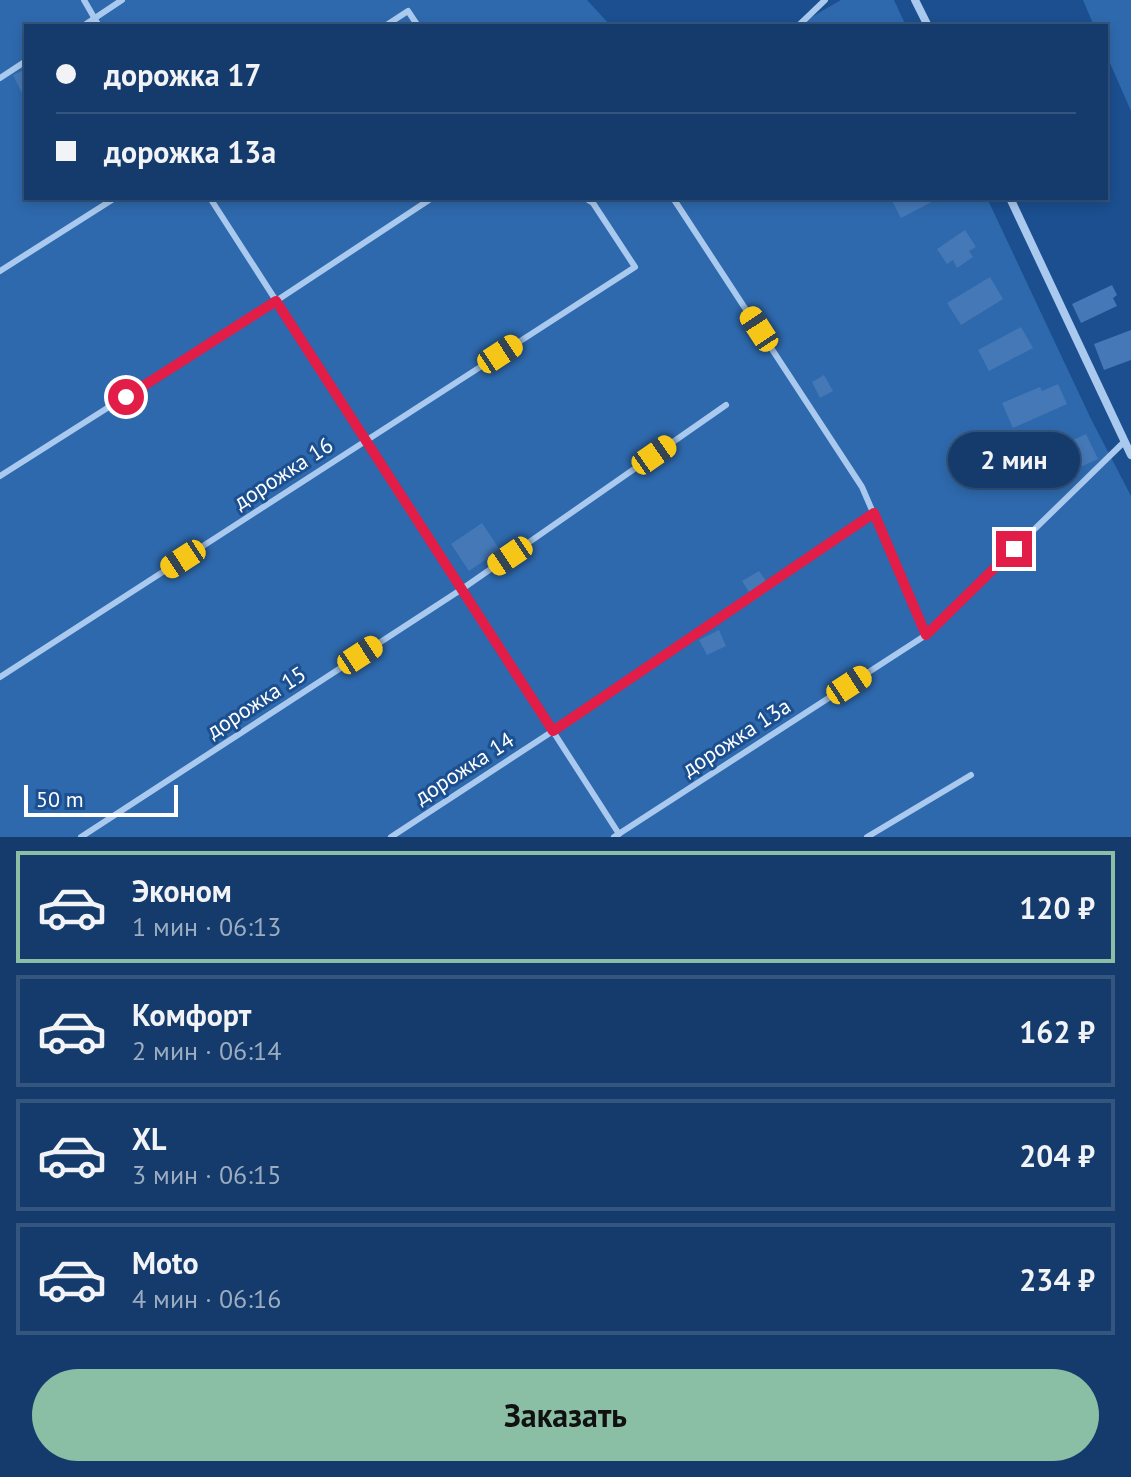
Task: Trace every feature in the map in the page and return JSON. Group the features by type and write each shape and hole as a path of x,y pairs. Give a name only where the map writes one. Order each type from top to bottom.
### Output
{"street":[{"path":"915,0 927,24"},
{"path":"1011,200 1128,438 1131,455"}],"lane":[{"path":"84,0 98,24"},
{"path":"86,24 122,0"},
{"path":"800,24 825,0"},
{"path":"388,24 408,11 417,24"},
{"path":"0,78 24,62"},
{"path":"0,271 112,200"},
{"path":"211,200 553,731 617,836"},
{"path":"0,476 429,200"},
{"name":"дорожка 16","path":"0,677 635,267 588,200"},
{"path":"674,200 862,487 926,635"},
{"name":"дорожка 15","path":"81,837 462,589 726,405"},
{"name":"дорожка 13а","path":"617,836 926,635 1128,438"},
{"name":"дорожка 14","path":"391,837 874,513"},
{"path":"867,837 971,775"}],"shaded area":[{"path":"0,0 587,0 609,24 24,24 24,200 988,200 1091,419 1131,496 1131,837 0,837"},
{"path":"841,0 894,0 905,24 799,24"},
{"path":"1083,0 1131,0 1131,111 1108,59 1108,24 1093,24"}],"building":[{"path":"24,70 23,95 13,75"},
{"path":"894,200 935,200 901,218"},
{"path":"965,230 976,247 969,251 973,257 957,268 953,260 947,264 937,249"},
{"path":"990,277 1003,299 961,325 947,303"},
{"path":"1112,285 1117,295 1113,298 1117,306 1081,323 1072,304"},
{"path":"1021,327 1033,348 989,371 978,350"},
{"path":"1131,330 1131,360 1104,370 1094,344"},
{"path":"824,375 833,391 820,398 812,382"},
{"path":"1058,384 1067,404 1013,428 1002,403 1040,387 1042,391"},
{"path":"1086,434 1098,459 1054,479 1043,454"},
{"path":"482,523 500,550 469,571 451,544"},
{"path":"759,571 766,581 749,592 742,581"},
{"path":"719,630 726,646 707,655 699,640"}],"route":[{"path":"126,397 276,301 553,731 874,513 926,635 1014,549"}]}
